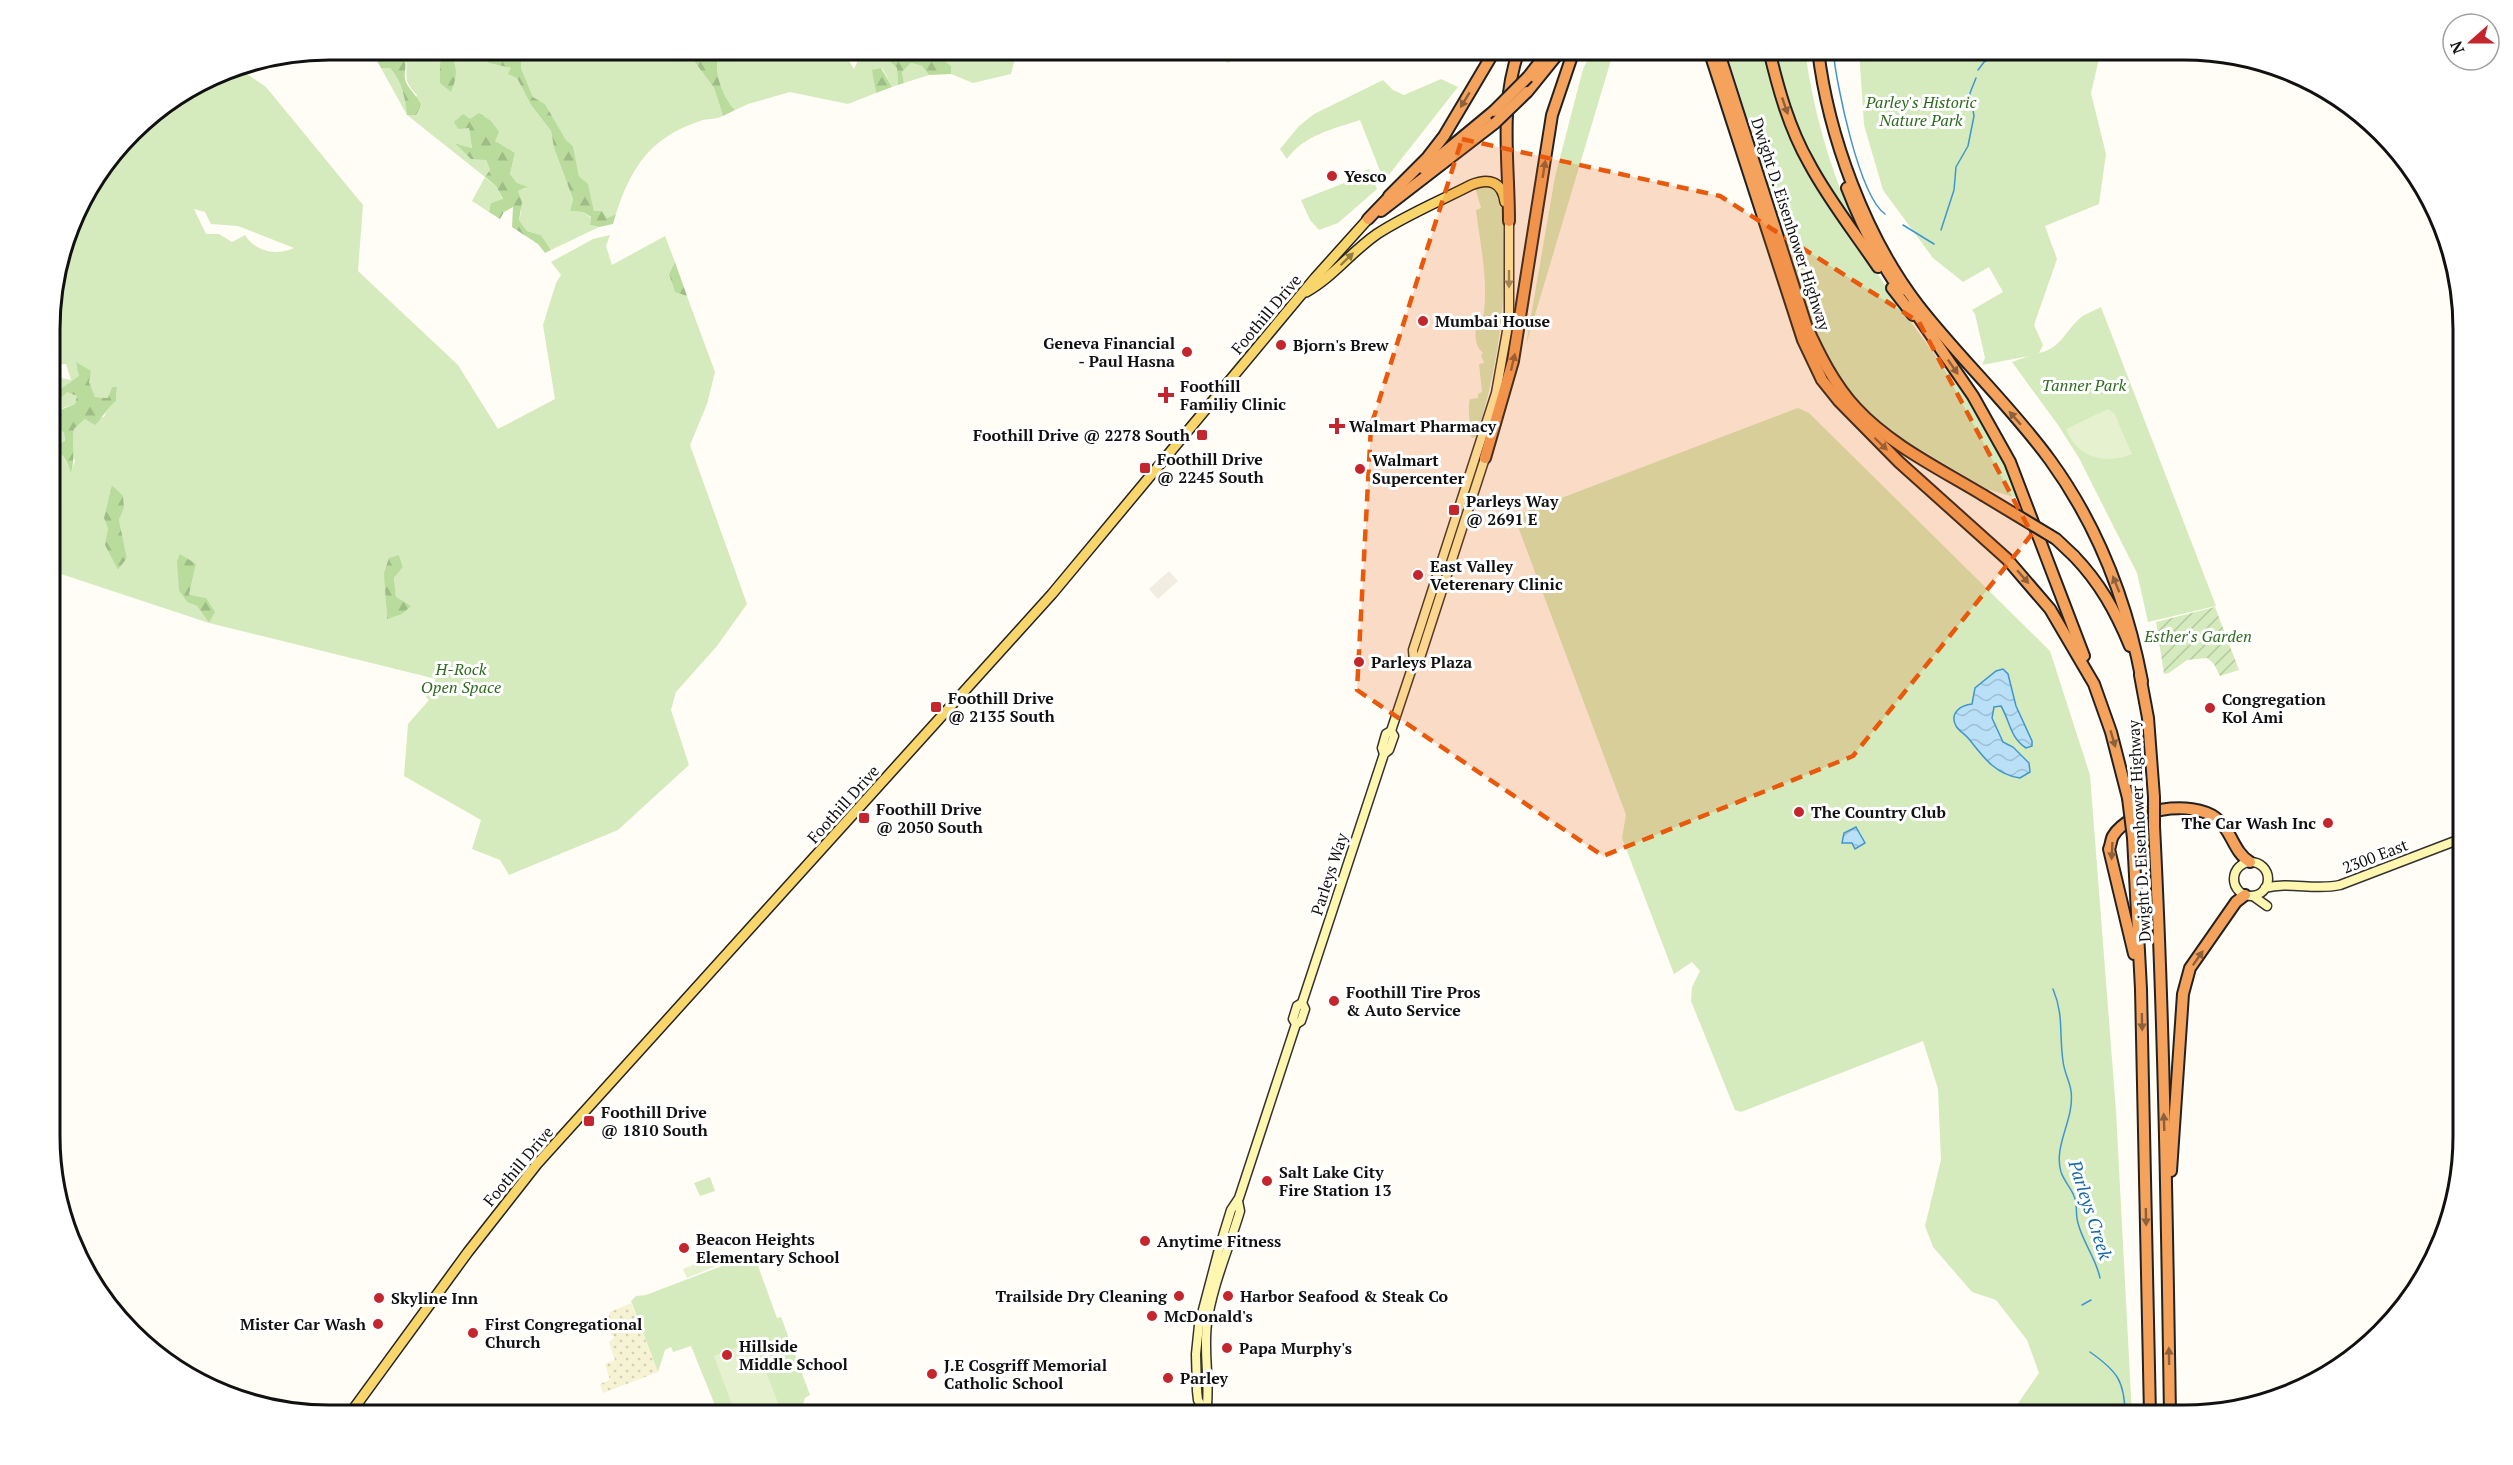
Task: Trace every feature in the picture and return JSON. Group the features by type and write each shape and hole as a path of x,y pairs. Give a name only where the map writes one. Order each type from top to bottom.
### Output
{"highway":[{"path":"1368,219 1427,158 1444,136 1489,60"},
{"path":"1509,220 1506,102 1516,60"},
{"path":"1368,219 1393,202 1494,117 1541,60"},
{"path":"1389,196 1527,92 1553,60"},
{"path":"1481,458 1514,361 1552,115 1571,60"},
{"name":"Dwight D. Eisenhower Highway","path":"1712,60 1800,331 1822,380 1868,432 2007,559 2050,609 2094,684 2111,732 2128,798 2133,838 2141,989 2150,1405"},
{"name":"Dwight D. Eisenhower Highway","path":"1721,60 1806,325 1836,383 1867,419 1910,451 2056,539 2074,556 2102,590 2116,613 2142,681 2150,732 2162,988 2170,1405"},
{"path":"1772,60 1792,126 1808,161 1902,303 1929,333"},
{"path":"1813,60 1825,127 1857,216 1885,268 1973,396 2010,462 2094,684"},
{"path":"1820,60 1829,115 1839,151 1871,225 1916,302 2026,431 2070,491 2096,538 2117,587 2133,637 2142,681"},
{"path":"2141,989 2112,868 2109,849 2114,836 2126,823 2149,813 2182,808 2199,809 2212,815 2223,824 2241,855 2250,862"},
{"path":"2167,1222 2183,994 2190,968 2236,902 2249,895"}],"main road":[{"path":"1301,295 1324,282 1357,250 1378,234 1471,184 1484,180 1499,185 1504,193 1509,220"},
{"name":"Foothill Drive","path":"358,1405 482,1233 537,1164 1045,603 1301,295 1368,219"},
{"name":"Parleys Way","path":"1201,1405 1197,1391 1196,1354 1211,1275 1231,1210 1238,1202 1296,1024 1301,1021 1304,1013 1302,1003 1384,754 1389,750 1394,736 1391,731 1414,662 1412,652 1481,458 1509,320 1509,220"},
{"name":"2300 East","path":"2267,874 2274,880 2313,889 2340,885 2453,842"},
{"path":"2250,862 2261,865 2267,874 2265,889 2267,906 2236,887 2234,876 2240,866 2250,862"},
{"name":"2300 East","path":"2265,889 2294,886"},
{"path":"2249,895 2265,889"},
{"name":"Parleys Way","path":"1207,1405 1205,1362 1207,1321 1218,1277 1240,1211 1238,1202"}],"highlighted area":[{"path":"1462,139 1720,196 1919,322 2032,534 1853,756 1603,856 1357,690 1371,426"}],"shaded area":[{"path":"1169,571 1178,581 1158,599 1149,589"},
{"path":"631,1303 658,1372 603,1393 600,1384 610,1380 605,1364 615,1360 609,1343 614,1337 604,1328 610,1312"}],"green space":[{"path":"377,60 406,60 406,82 421,105 416,115 407,115 400,84 390,68 381,68"},
{"path":"406,60 446,60 451,91 456,69 453,60 486,60 489,63 512,68 531,105 551,131 554,148 573,199 570,211 583,212 591,218 590,225 599,227 551,250 541,235 527,231 519,220 521,212 518,191 527,188 517,183 510,174 515,153 469,128 472,148 457,145 486,160 490,170 485,178 496,186 503,200 491,203 489,212 472,201 485,177 407,115 381,68 390,68 400,84 407,114 417,95 408,82"},
{"path":"441,60 453,60 455,65 455,80 451,92 440,83"},
{"path":"486,60 521,60 521,68 533,97 545,104 566,140 573,146 579,176 588,184 594,211 602,211 607,218 616,214 613,224 599,227 590,225 591,217 583,212 570,211 573,199 554,148 551,131 531,105 517,78 508,74 511,68 489,63"},
{"path":"521,60 695,60 714,88 723,116 703,120 683,128 656,145 636,168 616,214 607,218 594,211 588,185 579,176 573,146 566,140 545,104 533,97 521,68"},
{"path":"718,60 849,60 854,69 858,60 893,60 897,68 898,85 892,87 882,68 873,71 876,93 848,104 790,92 735,110 722,90"},
{"path":"718,60 719,82 735,110 723,116 714,88 694,61"},
{"path":"888,60 944,60 951,66 951,74 929,75 922,66 911,63 902,72 904,83 898,85 897,68"},
{"path":"944,60 1014,60 1011,74 973,83 951,74 951,66"},
{"path":"1588,60 1611,60 1526,345 1555,177 1583,69"},
{"path":"1729,60 1770,60 1815,178 1896,302 1965,396 2004,465 2020,499 1987,489 1892,433 1867,414 1824,355 1809,320"},
{"path":"1776,60 1807,60 1824,139 1855,226 1852,227 1813,162 1794,124"},
{"path":"1860,60 2099,60 2091,93 2106,154 2099,204 2045,226 2057,259 2034,325 2043,345 2039,353 2057,344 2081,317 2101,307 2216,606 2148,622 2137,573 2079,458 2012,362 2029,356 1982,365 1985,358 1975,314 1972,310 2003,292 1989,267 1963,282 1933,258 1883,190 1864,125"},
{"path":"911,63 922,66 929,75 904,83 902,72"},
{"path":"881,68 892,87 876,93 872,70"},
{"name":"H-Rock Open Space","path":"246,73 266,87 363,205 358,271 458,365 498,429 555,399 543,325 556,283 561,275 551,262 593,239 610,235 606,246 612,265 665,236 675,262 669,274 675,291 687,296 715,372 707,404 690,445 747,604 717,646 676,692 671,710 689,765 618,830 509,875 500,860 472,849 481,820 404,776 408,724 429,700 426,697 436,679 209,623 60,574 60,454 71,472 75,461 71,451 74,429 85,419 104,417 108,407 116,401 117,387 112,387 109,398 95,397 76,363 80,376 60,390 60,378 71,380 66,364 60,364 61,311 65,277 80,226 96,194 127,152 165,116 194,96","holes":["194,209 205,212 211,224 238,226 294,248 280,252 266,251 249,241 245,235 232,242 219,234 206,234","113,485 124,508 119,520 127,558 118,570 106,545","399,555 403,567 394,578 396,598 387,619 386,605","196,564 189,595 214,612 209,623 197,606 187,602 179,591 179,577"]},
{"path":"1441,79 1458,87 1384,181 1360,120 1310,138 1287,159 1280,149 1299,126 1314,114 1383,80 1393,90 1404,95"},
{"path":"479,113 491,121 499,132 495,141 515,153 510,174 517,183 528,187 518,191 522,202 519,220 527,231 541,235 551,250 545,253 538,244 512,227 513,207 504,212 500,219 489,212 491,203 503,199 496,186 485,177 490,170 486,160 471,159 456,144 472,148 469,128 458,129 454,122 463,114 470,119"},
{"path":"1369,169 1377,189 1338,223 1319,230 1310,220 1301,200 1362,176 1361,172"},
{"path":"1487,186 1496,190 1501,199 1504,229 1504,290 1492,379 1476,437 1472,438 1469,403 1470,399 1478,398 1478,394 1482,392 1479,364 1484,363 1481,355 1483,353 1476,341 1476,327 1481,327 1485,298 1484,268 1476,210 1481,208 1475,187"},
{"path":"675,262 687,296 675,292 669,274"},
{"path":"76,362 91,371 89,382 95,397 108,398 112,387 117,387 116,401 95,425 85,419 74,429 71,473 67,462 60,454 60,443 65,441 64,433 60,429 60,410 75,404 77,396 67,392 60,399 60,389 79,376"},
{"path":"67,391 77,396 75,404 63,408 60,413 60,398"},
{"path":"1798,408 1809,413 2050,651 2090,775 2116,1111 2131,1405 2017,1405 2039,1373 2027,1340 1996,1300 1972,1292 1933,1247 1925,1226 1941,1160 1938,1089 1923,1041 1741,1112 1735,1110 1691,1001 1692,987 1700,971 1692,962 1674,974 1622,838 1626,815 1514,516"},
{"path":"2108,409 2114,413 2132,454 2112,459 2093,457 2077,447 2071,439 2066,429"},
{"path":"60,429 64,433 65,442 60,444"},
{"path":"112,485 123,496 124,508 119,520 127,558 118,570 105,545 108,528 104,518"},
{"path":"180,554 196,564 189,595 206,598 215,612 209,623 197,606 187,602 179,591 177,561"},
{"path":"399,555 403,567 394,578 396,597 411,606 402,614 387,619 384,573 389,558"},
{"name":"Esther's Garden","path":"2215,607 2239,670 2220,676 2214,664 2207,658 2187,660 2164,674 2156,622"},
{"path":"710,1177 715,1191 700,1196 694,1183"},
{"name":"Hillside Middle School","path":"754,1255 777,1318 781,1317 810,1395 805,1398 803,1405 715,1405 691,1346 673,1352 671,1347 665,1350 658,1372 631,1301 636,1296 646,1295"},
{"path":"710,1258 714,1267 687,1278 683,1269"},
{"path":"754,1341 779,1405 732,1405 714,1356"}],"water":[{"path":"2003,669 2008,674 2016,706 2032,741 2032,746 2026,748 2017,739 2001,706 1994,707 1992,718 2003,742 2013,747 2029,763 2030,772 2020,778 2004,773 1991,764 1957,728 1954,721 1957,710 1972,704 1975,688 1996,671"},
{"path":"1856,827 1865,843 1855,849 1852,843 1842,843 1844,833"}],"waterway":[{"path":"1835,60 1844,112 1858,163 1875,203 1885,214"},
{"name":"Parleys Creek","path":"1978,70 1988,60"},
{"name":"Parleys Creek","path":"1941,230 1954,190 1956,167 1968,146 1974,116 1970,93 1976,78"},
{"path":"1903,225 1934,244"},
{"name":"Parleys Creek","path":"2053,989 2059,1007 2063,1061 2071,1101 2059,1162 2062,1175 2073,1193 2080,1230 2100,1278"},
{"name":"Parleys Creek","path":"2082,1305 2091,1300"},
{"name":"Parleys Creek","path":"2090,1352 2107,1365 2118,1378 2125,1405"}],"place":[{"name":"Yesco","path":"1332,176"},
{"name":"Mumbai House","path":"1423,321"},
{"name":"Bjorn's Brew","path":"1281,345"},
{"name":"Geneva Financial - Paul Hasna","path":"1187,352"},
{"name":"Foothill Familiy Clinic","path":"1166,395"},
{"name":"Walmart Pharmacy","path":"1337,426"},
{"name":"Foothill Drive @ 2278 South","path":"1202,435"},
{"name":"Foothill Drive @ 2245 South","path":"1145,468"},
{"name":"Walmart Supercenter","path":"1360,469"},
{"name":"Parleys Way @ 2691 E","path":"1454,510"},
{"name":"East Valley Veterenary Clinic","path":"1418,575"},
{"name":"Parleys Plaza","path":"1359,662"},
{"name":"Foothill Drive @ 2135 South","path":"936,707"},
{"name":"Congregation Kol Ami","path":"2210,708"},
{"name":"The Country Club","path":"1799,812"},
{"name":"Foothill Drive @ 2050 South","path":"864,818"},
{"name":"The Car Wash Inc","path":"2328,823"},
{"name":"Foothill Tire Pros & Auto Service","path":"1334,1001"},
{"name":"Foothill Drive @ 1810 South","path":"589,1121"},
{"name":"Salt Lake City Fire Station 13","path":"1267,1181"},
{"name":"Anytime Fitness","path":"1145,1241"},
{"name":"Beacon Heights Elementary School","path":"684,1248"},
{"name":"Trailside Dry Cleaning","path":"1179,1296"},
{"name":"Harbor Seafood & Steak Co","path":"1228,1296"},
{"name":"Skyline Inn","path":"379,1298"},
{"name":"McDonald's","path":"1152,1316"},
{"name":"Mister Car Wash","path":"378,1324"},
{"name":"First Congregational Church","path":"473,1333"},
{"name":"Papa Murphy's","path":"1227,1348"},
{"name":"Hillside Middle School","path":"727,1355"},
{"name":"J.E Cosgriff Memorial Catholic School","path":"932,1374"},
{"name":"Parley","path":"1168,1378"}],"park label":[{"name":"Parley's Historic Nature Park","path":"1921,111"},
{"name":"Tanner Park","path":"2084,385"}]}
